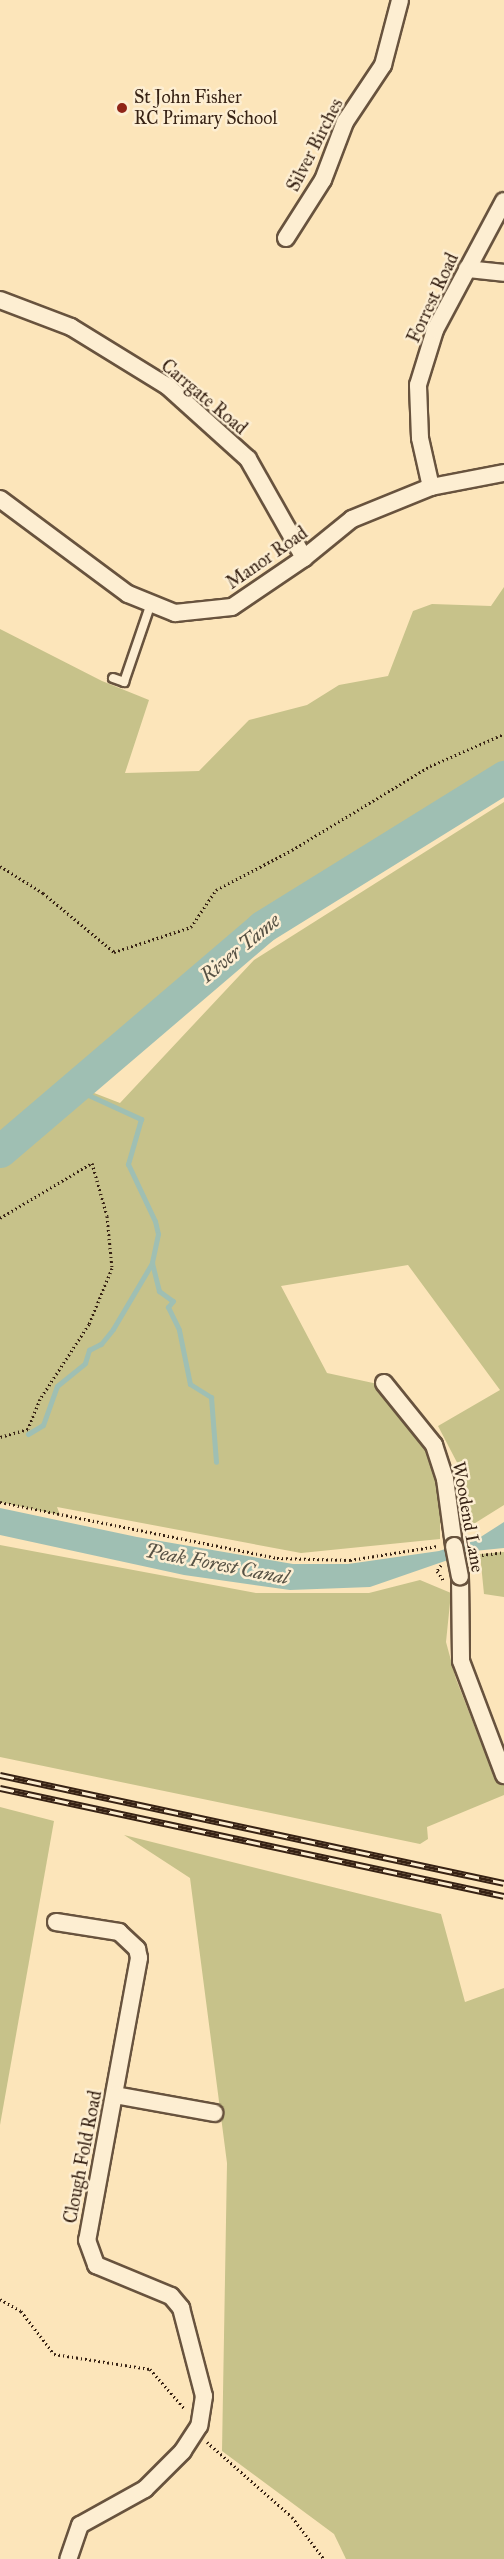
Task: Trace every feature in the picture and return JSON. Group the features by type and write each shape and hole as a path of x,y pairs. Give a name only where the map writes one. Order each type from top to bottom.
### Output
{"street":[{"name":"Silver Birches","path":"286,238 323,180 345,122 383,65 400,0"},
{"name":"Forrest Road","path":"431,487 420,438 418,385 435,330 504,201"},
{"path":"467,269 504,273"},
{"name":"Carrgate Road","path":"0,300 71,327 167,386 248,459 303,558"},
{"name":"Manor Road","path":"0,499 128,594 175,613 232,607 303,558 352,519 431,487 504,473"},
{"name":"Woodend Lane","path":"384,1383 434,1445 445,1479 451,1532 461,1568 461,1661 504,1775"},
{"name":"Clough Fold Road","path":"56,1922 119,1932 137,1949 139,1958 87,2241 89,2253 96,2265 171,2296 181,2308 204,2396 198,2429 183,2451 145,2489 80,2525 68,2559"},
{"path":"115,2095 214,2113"}],"lane":[{"path":"113,678 124,682 151,603"}],"path":[{"path":"0,866 43,893 114,952 191,927 216,890 292,850 430,766 504,734"},
{"path":"0,1218 92,1163 107,1216 112,1268 89,1324 40,1399 28,1429 0,1437"},
{"path":"0,1502 277,1558 350,1560 440,1546"},
{"path":"461,1568 504,1552"},
{"path":"0,2299 21,2311 54,2354 150,2369 198,2429 292,2517 324,2559"}],"shaded area":[{"path":"504,587 504,777 262,927 200,980 194,967 0,1132 0,629 102,681 149,700 125,773 199,771 249,720 307,705 339,685 388,676 413,611 432,604 491,606"},
{"path":"504,802 504,1505 464,1530 462,1472 438,1426 500,1390 408,1265 281,1286 327,1373 387,1386 434,1445 449,1521 440,1523 440,1539 301,1553 57,1507 60,1515 0,1502 0,1151 76,1086 120,1103 254,960"},
{"path":"0,1545 256,1593 369,1593 420,1580 451,1593 446,1642 456,1679 483,1748 504,1780 504,1795 427,1827 428,1839 420,1844 0,1757"},
{"path":"504,1552 504,1597 484,1594 480,1554"},
{"path":"0,1807 54,1821 0,2125"},
{"path":"124,1835 441,1914 465,2002 504,1988 504,2559 346,2559 334,2534 222,2451 227,2163 190,1878"}],"water":[{"name":"Peak Forest Canal","path":"0,1508 137,1537 293,1564 348,1564 439,1551 479,1538 504,1522 504,1548 474,1551 370,1587 290,1590 184,1575 0,1535"}],"waterway":[{"name":"River Tame","path":"0,1151 262,927 504,777"},
{"path":"73,1088 141,1119 128,1164 155,1221 158,1234 152,1263 159,1291 173,1301 168,1307 179,1330 190,1384 211,1397 216,1462"},
{"path":"28,1434 43,1425 57,1386 85,1363 89,1350 101,1344 113,1329 152,1263"}],"railway":[{"path":"0,1775 504,1883"},
{"path":"0,1788 504,1896"}],"place":[{"name":"St John Fisher RC Primary School","path":"122,108"}]}
